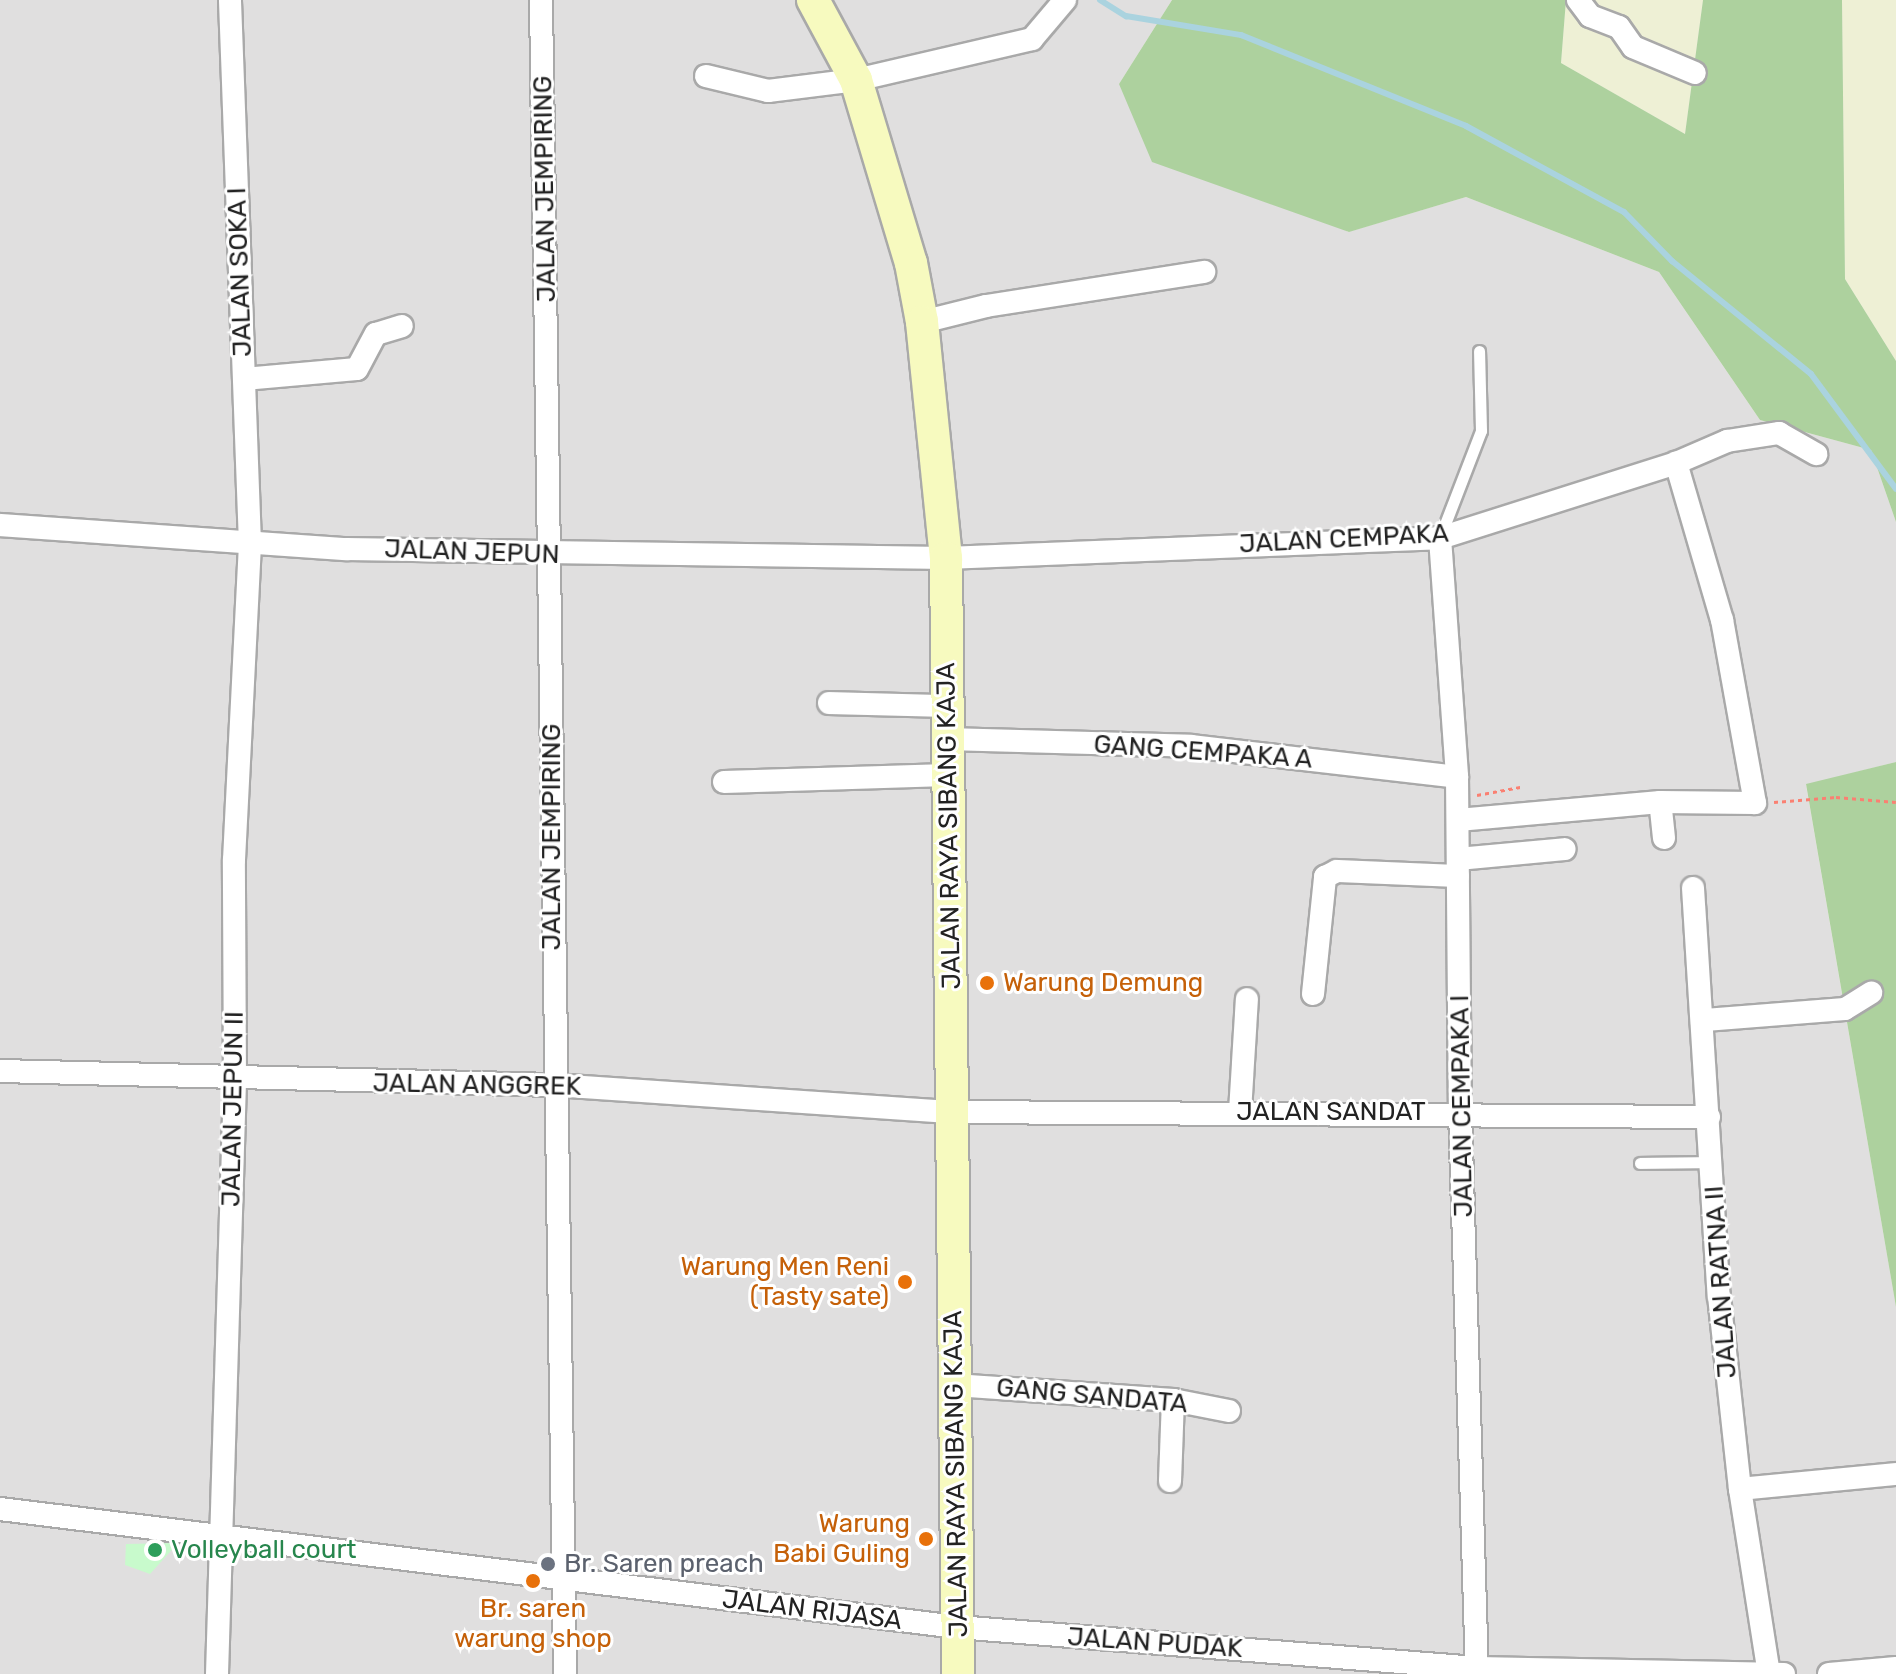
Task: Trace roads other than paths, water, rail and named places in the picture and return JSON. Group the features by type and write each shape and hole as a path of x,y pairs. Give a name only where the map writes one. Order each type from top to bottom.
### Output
{"main road":[{"name":"JALAN RAYA SIBANG KAJA","path":"813,0 856,80 911,263 922,322 946,558 958,1674"}],"street":[{"name":"JALAN SOKA I","path":"230,0 250,544"},
{"name":"JALAN JEMPIRING","path":"541,0 551,555 554,1085 567,1582 565,1674"},
{"path":"706,76 768,91 856,80 1032,39 1065,0"},
{"path":"1578,0 1590,16 1619,27 1633,47 1695,73"},
{"path":"922,322 986,306 1204,272"},
{"path":"244,379 357,369 376,334 402,326"},
{"name":"JALAN CEMPAKA","path":"946,558 1440,538 1676,463 1727,441 1779,433 1816,454"},
{"name":"GANG CEMPAKA A","path":"947,739 1191,746 1458,798 1755,803 1722,620 1676,463"},
{"name":"JALAN JEPUN","path":"0,525 250,544 551,555 946,558"},
{"name":"JALAN CEMPAKA I","path":"1440,538 1458,798 1460,1111 1477,1671"},
{"name":"JALAN JEPUN II","path":"217,1674 235,1080 234,860 250,544"},
{"path":"829,703 947,706"},
{"path":"724,782 947,775"},
{"path":"1660,802 1664,838"},
{"path":"1313,994 1325,877 1337,871 1458,867 1565,849"},
{"name":"JALAN RATNA II","path":"1693,888 1705,1020 1719,1296 1740,1489 1769,1674"},
{"path":"1705,1020 1845,1009 1871,993"},
{"path":"1240,1112 1247,999"},
{"name":"JALAN ANGGREK","path":"0,1071 235,1080 554,1085 953,1112"},
{"name":"JALAN SANDAT","path":"953,1112 1460,1111 1709,1117"},
{"name":"GANG SANDATA","path":"954,1385 1173,1400 1229,1411"},
{"path":"1170,1481 1173,1400"},
{"path":"1740,1489 1896,1474"},
{"name":"JALAN RIJASA","path":"0,1509 221,1534 567,1582 957,1627"},
{"name":"JALAN PUDAK","path":"957,1627 1477,1671 1784,1674"},
{"path":"1829,1674 1896,1668"}],"lane":[{"path":"1440,538 1481,431 1479,351"},
{"path":"1640,1163 1712,1162"}],"waterway":[{"path":"1100,0 1126,16 1241,35 1466,126 1624,212 1672,261 1811,374 1896,489"}],"place":[{"name":"Warung Demung","path":"987,983"},
{"name":"Warung Men Reni (Tasty sate)","path":"905,1282"},
{"name":"Warung Babi Guling","path":"926,1539"},
{"name":"Volleyball court","path":"155,1550"},
{"name":"Br. Saren preach","path":"548,1564"},
{"name":"Br. saren warung shop","path":"533,1581"}]}
